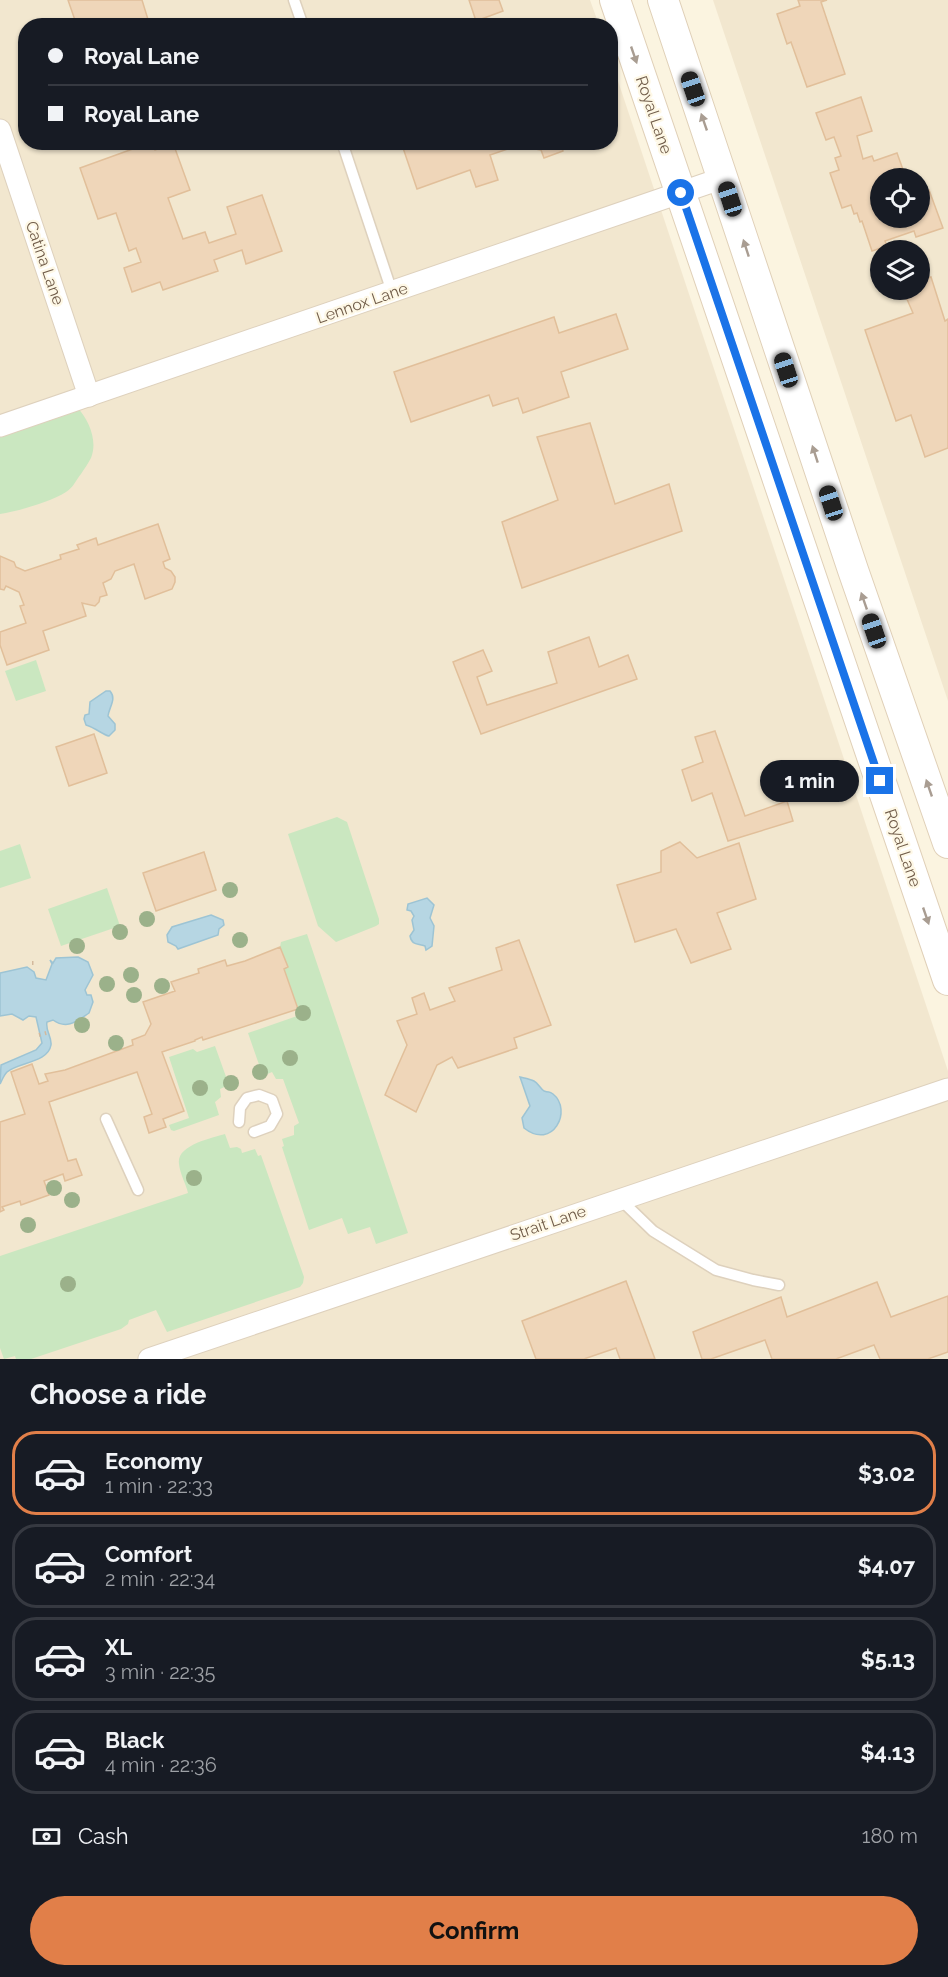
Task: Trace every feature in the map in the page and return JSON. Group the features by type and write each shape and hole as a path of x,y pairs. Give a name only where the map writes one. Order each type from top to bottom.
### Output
{"main road":[{"name":"Royal Lane","path":"615,0 948,980"},
{"path":"663,0 853,570 948,843"},
{"path":"812,584 853,570"}],"street":[{"name":"Catina Lane","path":"0,130 89,396"},
{"name":"Lennox Lane","path":"0,426 723,178"},
{"name":"Strait Lane","path":"149,1359 948,1089"}],"lane":[{"path":"294,0 300,18"},
{"path":"345,150 392,292"},
{"path":"240,1122 240,1107 247,1098 259,1095 272,1100 277,1114 270,1126 254,1132"},
{"path":"106,1119 138,1190"},
{"path":"620,1199 653,1231 716,1270 779,1285"}],"path":[{"path":"32,963 38,963"},
{"path":"39,1035 50,1032"}],"shaded area":[{"path":"0,0 590,0 596,18 18,18 18,150 618,150 618,81 948,1071 948,1359 0,1359"},
{"path":"713,0 948,0 948,701"}],"green space":[{"path":"77,407 89,424 93,438 93,451 74,484 66,492 52,499 0,514 0,433"},
{"path":"36,660 46,691 16,701 5,671"},
{"path":"337,817 347,822 379,924 336,942 318,926 288,834"},
{"path":"20,844 31,878 0,888 0,851"},
{"path":"107,888 120,926 61,946 48,909"},
{"path":"307,934 408,1233 376,1244 370,1227 348,1234 342,1218 309,1230 282,1147 284,1146 282,1139 294,1135 294,1126 299,1123 283,1079 276,1079 272,1072 263,1076 248,1033 300,1015 284,969 288,967 280,947 281,942"},
{"path":"215,1046 229,1085 220,1089 221,1097 215,1102 219,1115 174,1131 171,1130 169,1125 189,1118 169,1057 193,1049 197,1052"},
{"path":"225,1134 230,1148 237,1147 242,1153 255,1149 258,1156 261,1155 304,1277 300,1287 167,1332 156,1310 129,1320 128,1324 121,1329 31,1359 16,1359 15,1356 4,1359 0,1348 0,1256 188,1193 179,1164 183,1152 196,1143"}],"water":[{"path":"106,691 112,694 113,700 108,716 115,724 115,730 109,736 86,725 84,719 85,715 89,714 90,702"},
{"path":"427,898 434,905 430,918 434,926 432,946 426,950 425,946 414,943 411,939 410,936 414,930 412,920 414,916 411,911 407,910 408,904"},
{"path":"211,915 223,920 224,925 219,929 218,935 178,949 168,942 167,935 172,927"},
{"path":"78,957 88,962 93,975 85,990 87,995 91,995 93,1002 89,1013 67,1024 53,1020 47,1022 51,1042 49,1051 39,1059 7,1072 0,1084 1,1065 36,1050 42,1043 36,1017 29,1016 23,1020 12,1014 0,1016 0,973 27,967 34,972 36,978 46,980 52,964 50,960 53,963 56,958"},
{"path":"520,1077 534,1081 559,1101 560,1118 557,1126 551,1132 544,1135 534,1134 524,1128 522,1118 530,1106"}],"building":[{"path":"68,0 142,0 148,18 74,18"},
{"path":"469,0 499,0 503,11 484,18 475,18"},
{"path":"798,0 827,0 821,2 845,74 807,87 791,42 787,44 777,14 800,6"},
{"path":"861,97 872,131 857,136 863,159 872,156 874,161 897,153 902,168 870,168 870,228 930,228 930,193 943,228 916,237 914,231 888,240 870,240 870,245 862,221 860,222 857,213 854,214 851,205 842,208 830,173 839,170 835,158 841,156 834,137 826,140 816,113"},
{"path":"130,150 176,150 190,190 168,198 183,239 205,232 209,243 236,234 227,207 262,195 282,251 246,264 242,250 214,260 218,271 163,290 160,282 132,292 124,268 141,262 136,248 129,251 116,213 98,219 80,168"},
{"path":"404,150 505,150 490,155 498,180 476,187 470,170 417,189"},
{"path":"541,150 563,150 563,151 544,158"},
{"path":"930,277 945,321 948,319 948,448 925,457 911,415 896,421 865,330 913,313 907,300 930,300"},
{"path":"616,314 628,349 561,372 569,397 523,413 518,398 493,406 489,395 411,422 394,372 554,317 559,333"},
{"path":"590,423 615,504 669,484 682,531 522,588 502,522 558,500 537,437"},
{"path":"158,524 170,559 163,562 165,568 175,577 172,589 145,599 134,564 115,571 111,579 103,583 107,595 100,597 95,606 82,603 86,616 43,631 49,650 7,665 0,645 0,632 26,623 20,606 24,605 19,592 6,586 4,590 0,589 0,556 14,562 16,567 25,571 61,559 60,555 79,549 77,545 96,538 98,545"},
{"path":"589,637 599,667 628,655 637,679 481,734 453,662 483,650 492,671 477,677 487,705 557,683 548,652"},
{"path":"715,731 745,816 787,801 793,821 728,841 712,793 692,801 682,770 703,762 695,737"},
{"path":"94,734 107,773 69,786 56,747"},
{"path":"680,842 697,858 739,843 756,899 717,913 731,949 691,963 676,929 635,942 617,885 661,872 661,851"},
{"path":"204,852 216,890 156,911 143,873"},
{"path":"519,940 551,1025 514,1038 517,1048 458,1068 452,1057 437,1065 416,1112 385,1095 407,1045 397,1021 417,1014 412,998 424,993 430,1010 455,1001 449,988 502,970 496,948"},
{"path":"280,947 288,967 284,969 298,1009 203,1040 202,1037 162,1052 184,1111 163,1119 166,1127 149,1133 144,1117 152,1114 137,1072 49,1102 68,1161 76,1159 82,1175 65,1181 63,1174 44,1181 49,1195 21,1205 20,1201 2,1207 4,1210 0,1212 0,1122 25,1114 11,1072 32,1064 39,1084 48,1081 45,1074 65,1070 133,1045 132,1040 145,1035 151,1024 143,1002 175,991 171,982 199,973 198,969 225,960 227,966"},
{"path":"626,1281 655,1359 620,1359 616,1348 584,1359 536,1359 522,1321"},
{"path":"877,1282 891,1317 948,1296 948,1352 928,1359 880,1359 874,1345 836,1359 772,1359 765,1340 711,1359 702,1359 693,1332 781,1297 787,1317"}],"route":[{"path":"681,193 880,781"}]}
